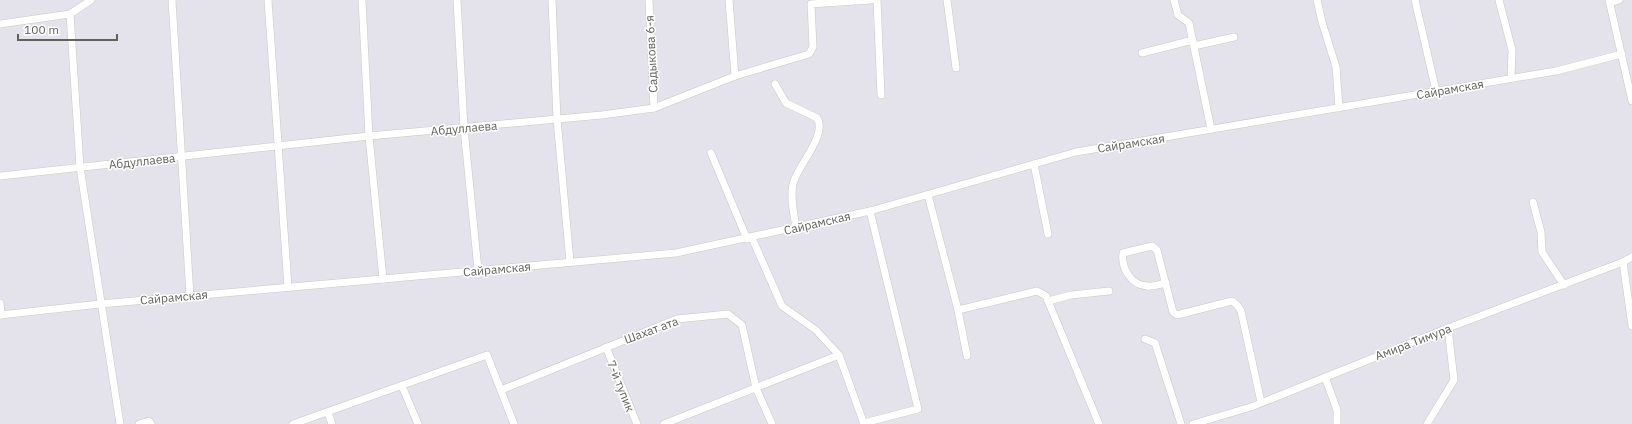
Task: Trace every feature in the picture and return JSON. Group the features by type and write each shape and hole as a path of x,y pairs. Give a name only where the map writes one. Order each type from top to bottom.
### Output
{"street":[{"path":"0,24 70,14 91,0"},
{"path":"172,0 180,157 190,296"},
{"path":"268,0 288,287"},
{"path":"362,0 369,136 383,279"},
{"path":"457,0 464,128 478,270"},
{"path":"552,0 557,119 570,262"},
{"name":"Садыкова 6-я","path":"649,0 654,108"},
{"path":"729,0 735,76"},
{"name":"Абдуллаева","path":"0,176 369,136 557,119 654,108 735,76 809,54 813,47 810,2 871,0"},
{"path":"877,0 881,94"},
{"path":"947,0 956,68"},
{"path":"1174,0 1178,15 1189,23 1211,129"},
{"path":"1317,0 1336,67 1339,108"},
{"path":"1414,0 1436,91"},
{"path":"1499,0 1512,50 1511,78"},
{"path":"1619,0 1610,2 1632,101"},
{"path":"70,14 80,167 100,304 120,424"},
{"path":"1142,53 1234,37"},
{"name":"Сайрамская","path":"0,315 100,304 676,253 870,211 1076,152 1556,71 1622,54"},
{"path":"775,84 786,103 817,118 820,123 819,134 793,183 792,195 796,228"},
{"path":"712,153 782,306 816,330 839,355 864,423 918,409 870,211"},
{"path":"1034,164 1048,234"},
{"path":"928,195 958,310 966,356"},
{"path":"1533,202 1541,232 1542,252 1564,285"},
{"path":"1166,283 1146,286 1129,278 1123,253 1152,246 1156,247 1166,283 1173,312 1177,315 1232,301 1237,305 1241,311 1261,402"},
{"name":"Амира Тимура","path":"1193,424 1209,422 1448,328 1623,262 1632,257"},
{"path":"1623,262 1632,326"},
{"path":"958,310 1037,291 1042,292 1048,301 1099,424"},
{"path":"1048,301 1071,295 1109,292"},
{"path":"0,303 0,315"},
{"name":"Шахат ата","path":"501,390 677,319 728,314 742,325 756,388 772,424"},
{"path":"1427,424 1454,380 1448,328"},
{"path":"1145,339 1155,343 1180,424"},
{"name":"7-й тупик","path":"606,347 637,424"},
{"path":"293,424 328,413 487,355 514,424"},
{"path":"664,424 839,355"},
{"path":"1325,377 1337,410 1337,424"},
{"path":"402,386 418,424"},
{"path":"328,413 332,424"},
{"path":"139,424 149,421 151,424"}]}
